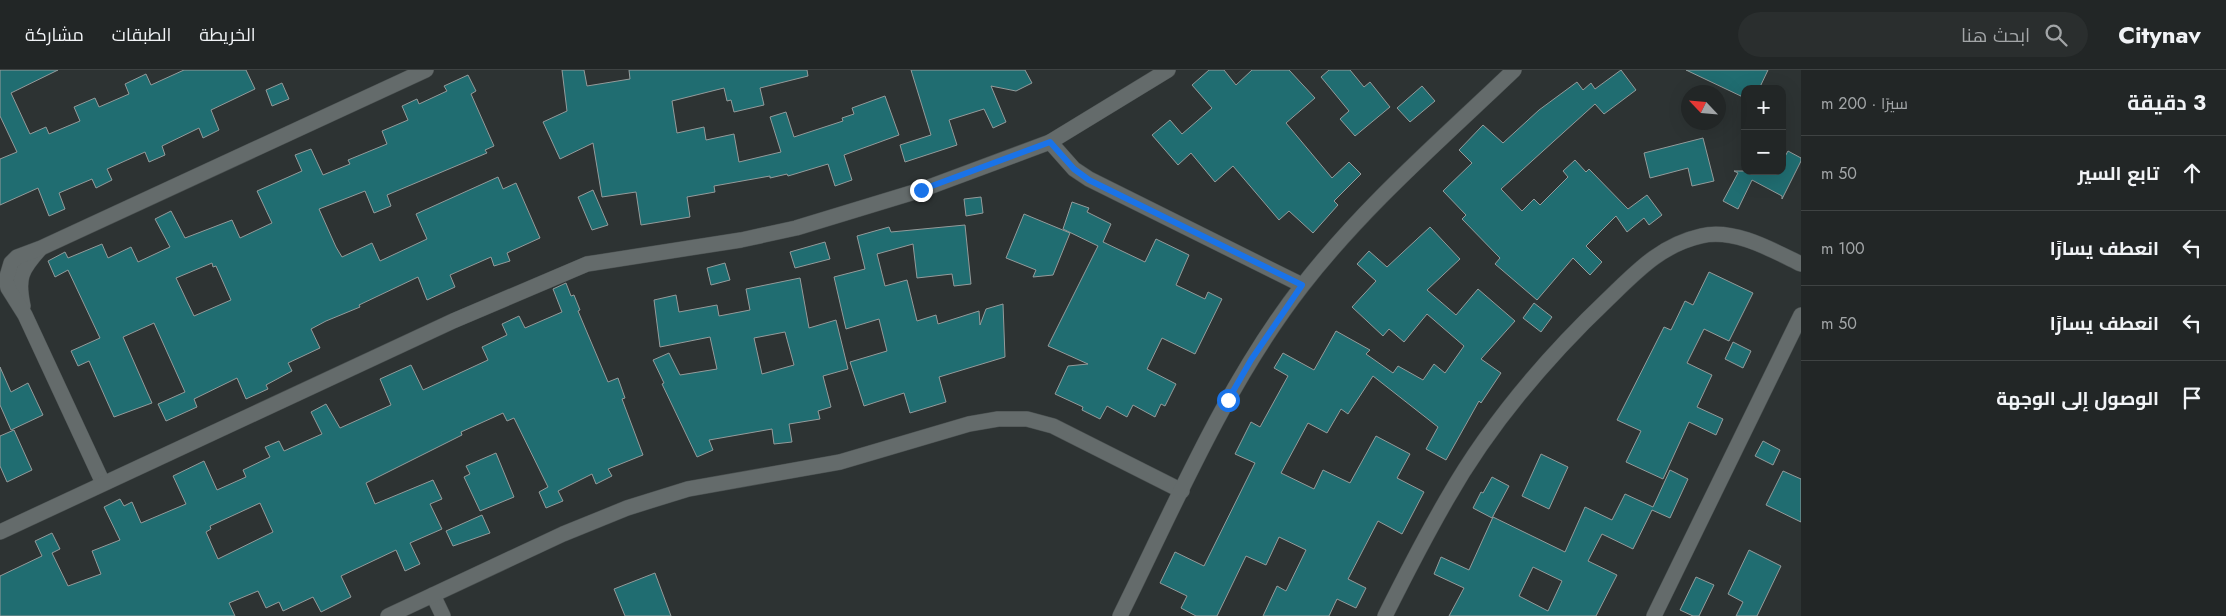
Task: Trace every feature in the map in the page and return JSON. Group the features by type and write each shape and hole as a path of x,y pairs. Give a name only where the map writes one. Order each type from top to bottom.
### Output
{"street":[{"path":"103,483 25,315 8,288 7,272 10,263 17,257 41,248 426,70"},
{"path":"0,532 454,321 587,264 742,240 796,228 921,190 1050,142 1168,70"},
{"path":"1120,616 1182,491 1251,360 1302,285 1384,195 1514,70"},
{"path":"1050,142 1067,163 1089,180 1302,285"},
{"path":"1385,616 1448,497 1493,430 1544,366 1600,307 1638,271 1667,247 1702,235 1740,236 1801,264"},
{"path":"1654,616 1801,315"},
{"path":"388,616 563,534 626,508 688,489 840,462 969,424 998,419 1027,419 1053,426 1182,491"},
{"path":"433,595 443,616"}],"building":[{"path":"0,70 58,70 11,93 30,134 46,127 49,134 80,121 74,107 95,98 99,107 129,94 125,84 146,74 151,85 184,70 246,70 255,89 211,110 219,130 203,138 199,128 162,146 165,155 149,162 145,152 107,169 112,180 96,188 92,179 59,193 65,209 49,216 38,188 0,205 0,159 17,152 0,116"},
{"path":"562,70 584,70 587,86 630,79 629,70 807,70 808,76 760,88 764,105 734,112 731,100 727,101 724,88 672,101 677,133 704,127 706,140 734,134 739,162 781,152 770,117 786,112 794,137 843,121 842,118 854,114 852,108 885,96 899,135 844,155 852,180 835,186 828,164 788,176 787,174 770,178 770,176 714,186 715,192 687,197 690,217 641,225 636,192 602,197 593,143 560,159 543,122 567,111"},
{"path":"911,70 1025,70 1032,83 1016,91 991,86 1006,122 993,128 984,109 949,120 957,145 905,162 900,145 931,135"},
{"path":"1209,70 1224,70 1236,85 1252,70 1289,70 1315,98 1286,123 1332,178 1349,162 1361,174 1334,201 1338,205 1313,233 1289,211 1279,220 1233,166 1215,182 1191,153 1178,165 1152,135 1170,120 1182,134 1212,108 1192,85"},
{"path":"1329,70 1350,70 1364,87 1370,82 1390,107 1355,136 1340,119 1349,111 1321,77"},
{"path":"1621,70 1636,90 1604,114 1595,104 1501,189 1522,211 1534,199 1540,205 1568,177 1563,171 1575,160 1586,172 1589,169 1628,209 1647,195 1662,215 1649,225 1644,218 1627,232 1616,216 1586,246 1602,262 1590,275 1573,258 1537,300 1495,264 1500,258 1462,219 1466,215 1443,191 1472,163 1459,150 1483,125 1503,143 1539,110 1577,82 1583,90 1591,83 1595,89"},
{"path":"1686,70 1768,70 1761,85 1741,85 1741,96 1726,89 1726,85 1718,85"},
{"path":"468,75 476,91 471,94 494,146 485,150 487,153 387,195 391,206 374,213 365,191 319,209 342,257 372,243 380,261 427,239 416,214 498,177 503,189 516,183 540,238 507,253 510,261 494,266 491,257 450,275 455,287 427,300 418,277 359,305 360,307 326,321 311,329 320,348 288,363 292,371 266,385 268,389 246,399 237,378 194,399 197,407 166,421 158,404 185,392 154,323 123,337 152,403 114,417 89,361 78,366 71,351 100,338 68,270 55,277 48,261 65,252 68,258 102,244 108,258 131,247 138,262 170,247 155,219 171,211 185,238 232,220 240,238 272,223 257,191 302,171 295,155 311,149 323,175 350,164 348,160 387,144 382,131 408,120 402,106 417,99 419,104 447,91 444,86","holes":["212,263 213,267 216,266 231,300 194,316 176,278"]},
{"path":"282,83 289,99 272,106 266,90"},
{"path":"1422,86 1435,101 1410,122 1397,108"},
{"path":"1703,138 1714,181 1692,186 1688,168 1650,178 1644,153"},
{"path":"1788,151 1801,158 1801,161 1782,199 1782,196 1752,180 1738,209 1723,201 1738,173 1734,171 1741,171 1741,175 1786,175 1786,155"},
{"path":"593,190 608,225 592,230 578,197"},
{"path":"981,197 983,213 966,216 964,199"},
{"path":"1072,202 1089,208 1087,212 1111,224 1103,242 1145,262 1156,239 1189,255 1176,285 1205,299 1208,292 1222,299 1195,354 1162,338 1147,369 1176,384 1165,406 1161,404 1155,417 1133,405 1127,417 1107,406 1100,419 1082,410 1083,407 1055,394 1068,366 1088,364 1048,346 1098,246 1063,229"},
{"path":"1024,214 1070,233 1053,275 1033,277 1036,270 1006,258"},
{"path":"965,225 971,284 954,286 952,274 917,278 913,244 877,254 885,286 907,280 917,321 936,315 938,324 979,311 980,325 986,309 1003,304 1005,357 939,377 946,402 910,413 904,393 864,406 850,362 887,351 879,319 846,329 834,277 865,269 857,236 889,227 891,232"},
{"path":"1430,227 1460,259 1427,290 1456,315 1478,289 1515,321 1481,359 1501,373 1481,403 1479,401 1446,460 1426,449 1438,427 1373,376 1348,414 1341,409 1327,433 1308,423 1281,473 1314,489 1323,470 1350,483 1376,436 1410,454 1397,478 1424,492 1402,534 1378,521 1348,579 1366,588 1356,608 1337,599 1329,616 1263,616 1277,586 1286,591 1306,550 1279,537 1266,565 1246,556 1217,616 1196,616 1181,608 1187,596 1160,583 1175,552 1204,566 1255,463 1235,454 1251,422 1260,427 1288,376 1274,368 1283,353 1314,370 1336,331 1370,350 1366,354 1393,373 1398,366 1423,380 1434,364 1445,373 1464,346 1427,314 1404,342 1389,329 1383,336 1352,307 1376,281 1357,264 1369,251 1387,267"},
{"path":"825,242 830,259 795,268 790,252"},
{"path":"725,263 730,280 711,285 707,268"},
{"path":"1709,272 1753,293 1729,341 1704,329 1687,363 1712,375 1697,407 1723,419 1716,435 1689,422 1663,479 1626,462 1641,431 1617,420 1664,327 1671,330 1685,301 1693,305"},
{"path":"800,278 809,328 836,320 848,369 823,376 831,407 818,411 820,419 789,424 792,442 774,444 772,429 709,440 713,450 697,457 662,384 664,383 653,360 669,353 680,375 717,369 710,337 660,347 654,300 676,295 679,312 717,305 719,316 750,310 746,289","holes":["785,332 794,365 762,374 754,338"]},
{"path":"566,283 571,296 574,295 580,310 578,311 608,382 618,378 625,398 622,399 643,455 608,469 612,476 596,484 592,474 558,491 563,501 546,508 539,492 548,487 514,418 507,421 503,413 461,432 462,435 366,483 375,504 433,480 442,499 430,504 442,529 410,543 420,564 405,571 396,550 341,576 351,597 321,612 313,597 283,611 279,602 266,608 258,591 229,603 235,616 0,616 0,576 42,556 35,541 52,533 60,549 52,553 68,586 101,574 92,551 120,540 104,507 120,499 124,506 132,502 141,523 186,504 173,476 204,461 217,490 246,477 243,470 270,457 265,447 279,441 284,451 322,434 311,412 326,404 340,428 391,405 380,379 411,365 423,390 488,360 482,347 507,335 502,324 519,316 525,328 562,312 553,289","holes":["260,503 273,532 218,559 206,532 211,529 210,526"]},
{"path":"1534,303 1552,317 1541,332 1523,318"},
{"path":"1733,342 1751,351 1743,368 1725,359"},
{"path":"0,367 11,392 28,383 43,415 11,430 0,405"},
{"path":"14,430 32,470 7,482 0,466 0,436"},
{"path":"1763,441 1780,450 1773,465 1755,456"},
{"path":"496,453 514,497 480,511 464,477 470,474 466,466"},
{"path":"1541,454 1568,467 1549,509 1522,496"},
{"path":"1670,470 1688,479 1670,518 1652,510 1633,549 1602,534 1588,561 1617,575 1596,616 1449,616 1464,588 1434,574 1441,557 1469,570 1493,517 1565,552 1585,507 1612,520 1625,494 1653,507","holes":["1533,567 1562,581 1548,611 1519,596"]},
{"path":"1783,471 1801,479 1801,522 1766,505"},
{"path":"1492,477 1509,486 1492,518 1473,508 1481,492 1483,493"},
{"path":"482,515 490,533 453,546 446,531"},
{"path":"1749,550 1781,566 1757,616 1736,616 1743,602 1728,594"},
{"path":"655,573 671,616 625,616 614,589"},
{"path":"1696,577 1714,585 1699,616 1693,616 1680,610"}],"route":[{"path":"921,190 1050,142 1074,169 1089,180 1302,285 1251,360 1228,400"}]}
